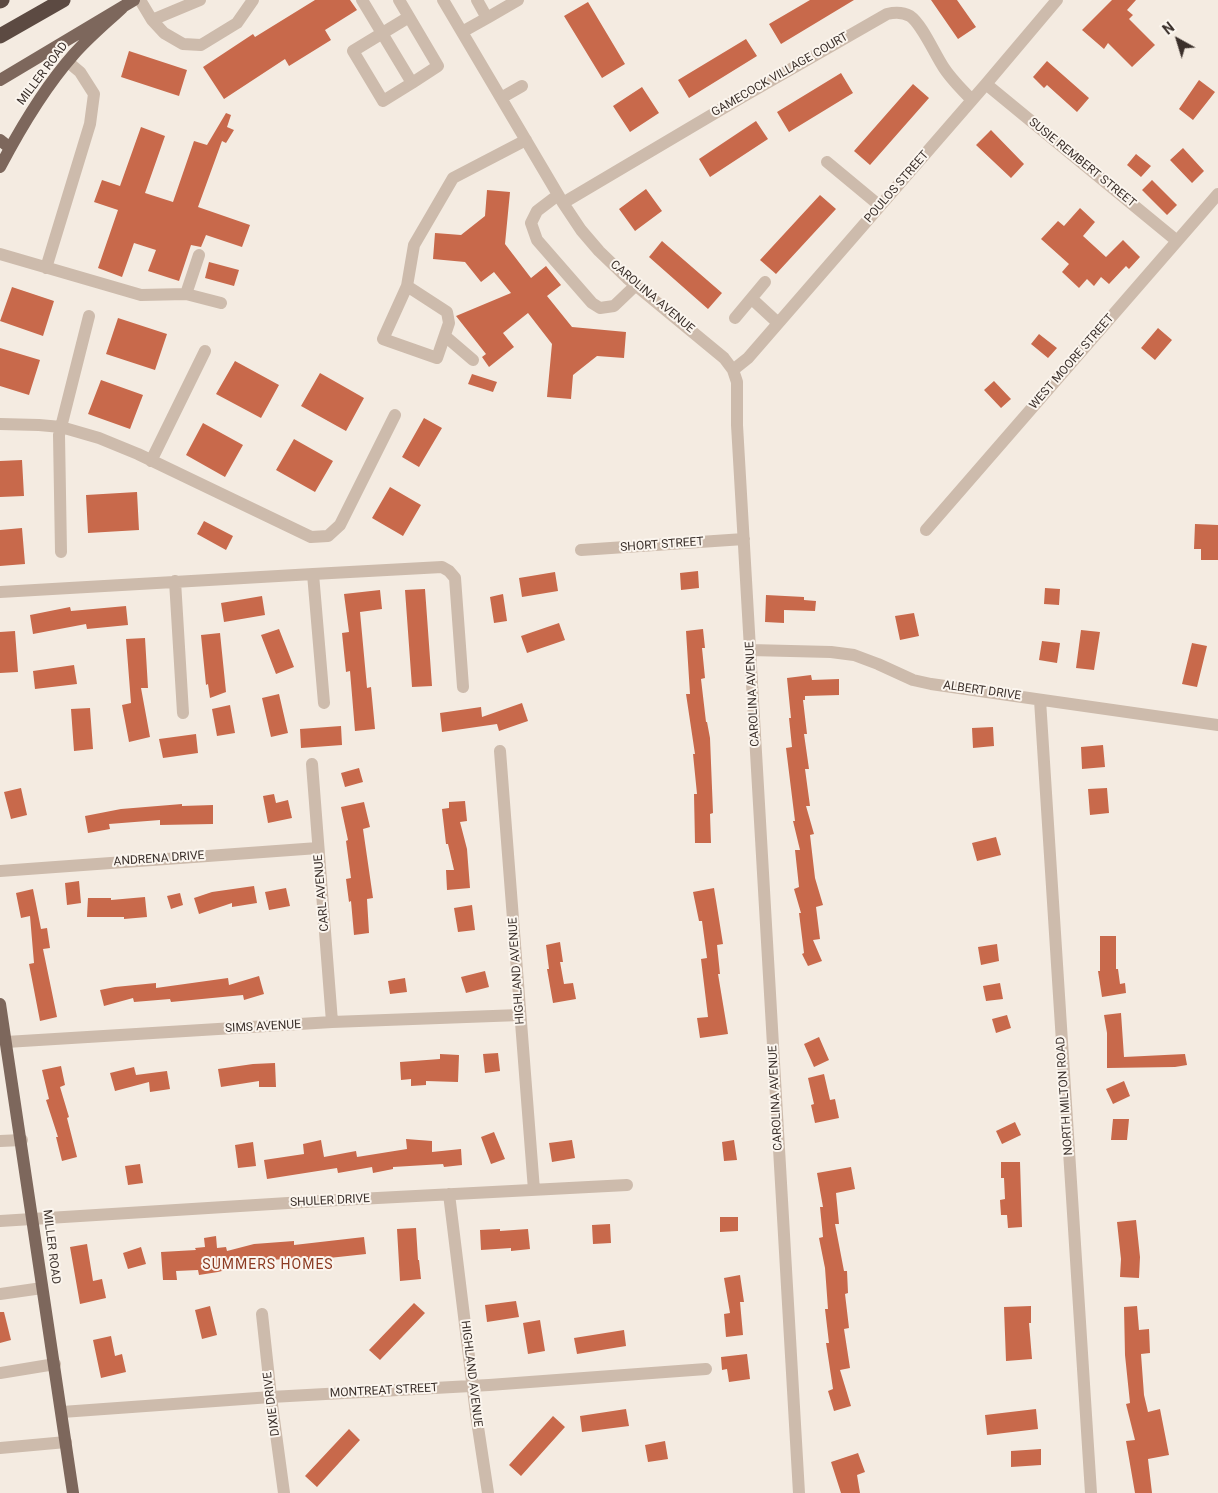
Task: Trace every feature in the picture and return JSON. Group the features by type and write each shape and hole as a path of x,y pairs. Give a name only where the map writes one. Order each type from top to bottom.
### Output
{"highway":[{"path":"0,36 63,0"}],"main road":[{"path":"0,80 134,0"},
{"name":"MILLER ROAD","path":"0,167 5,148 68,62 94,33 122,8"},
{"path":"0,140 5,148"},
{"name":"MILLER ROAD","path":"0,1004 22,1140 73,1493"}],"street":[{"path":"140,0 152,20 164,33 183,44 201,45 237,23 253,0"},
{"path":"152,20 200,0"},
{"path":"362,0 412,83"},
{"path":"400,0 438,66 383,101 353,51 409,16"},
{"name":"CAROLINA AVENUE","path":"444,0 581,230 599,251 636,286 718,352 733,370 738,389 737,425 800,1493"},
{"path":"477,0 487,18"},
{"path":"462,32 518,0"},
{"name":"POULOS STREET","path":"733,370 748,358 1057,0"},
{"name":"GAMECOCK VILLAGE COURT","path":"636,286 614,306 600,308 592,302 537,240 531,223 536,211 561,199 887,14 895,12 908,15 917,23 957,86 972,100"},
{"path":"46,268 90,124 94,94 80,72 68,62"},
{"name":"SUSIE REMBERT STREET","path":"986,84 1178,241"},
{"path":"501,98 522,86"},
{"path":"407,286 447,312 449,323 437,358 384,339 407,286 414,245 453,178 526,140"},
{"path":"827,162 880,206"},
{"name":"WEST MOORE STREET","path":"926,530 1218,194"},
{"path":"0,254 141,295 186,294 221,304"},
{"path":"186,294 199,256"},
{"path":"734,318 752,300 765,282"},
{"path":"752,300 778,323"},
{"path":"61,552 58,448 61,427 89,316"},
{"path":"445,336 473,360"},
{"path":"151,461 205,351"},
{"path":"0,424 61,427 100,438 311,537 328,536 340,525 394,415"},
{"name":"SHORT STREET","path":"581,550 744,539"},
{"path":"0,592 174,581 442,568 449,571 455,578 463,687"},
{"path":"313,574 324,703"},
{"path":"174,581 183,713"},
{"name":"ALBERT DRIVE","path":"750,650 832,652 854,655 912,680 1218,725"},
{"name":"NORTH MILTON ROAD","path":"1040,700 1091,1493"},
{"name":"HIGHLAND AVENUE","path":"500,751 534,1190"},
{"name":"CARL AVENUE","path":"312,764 332,1022"},
{"name":"ANDRENA DRIVE","path":"0,871 318,848"},
{"name":"SIMS AVENUE","path":"6,1042 332,1022 520,1015"},
{"path":"0,1141 22,1140"},
{"name":"SHULER DRIVE","path":"0,1221 627,1185"},
{"name":"HIGHLAND AVENUE","path":"450,1194 488,1493"},
{"path":"0,1294 42,1288"},
{"name":"DIXIE DRIVE","path":"262,1314 284,1493"},
{"path":"0,1373 55,1364"},
{"name":"MONTREAT STREET","path":"62,1412 706,1369"},
{"path":"0,1448 66,1442"}],"building":[{"path":"315,0 350,0 357,10 325,30 331,40 289,66 285,59 224,99 203,67 253,34 255,37"},
{"path":"810,0 854,0 781,44 769,24"},
{"path":"931,0 957,0 976,27 958,39"},
{"path":"1112,0 1136,0 1127,10 1133,15 1129,19 1155,45 1132,67 1108,43 1104,49 1082,30"},
{"path":"588,2 625,64 602,78 564,16"},
{"path":"746,39 757,56 689,98 678,80"},
{"path":"129,51 187,70 179,96 121,77"},
{"path":"1047,61 1089,98 1077,112 1047,85 1044,88 1033,77"},
{"path":"841,73 853,93 789,132 777,112"},
{"path":"1199,80 1215,92 1193,120 1179,109"},
{"path":"913,84 929,98 870,165 854,151"},
{"path":"642,87 659,113 630,132 613,106"},
{"path":"226,113 231,115 227,127 234,130 226,143 222,141 198,207 250,225 242,247 206,235 201,247 191,245 179,281 148,271 156,250 134,243 122,277 98,268 118,210 94,202 102,180 120,186 141,127 165,136 145,193 173,202 194,141 207,145"},
{"path":"756,121 768,139 710,177 699,159"},
{"path":"991,130 1024,164 1011,178 976,145"},
{"path":"1183,148 1204,171 1192,183 1170,160"},
{"path":"1136,154 1151,166 1141,177 1127,165"},
{"path":"1152,180 1177,205 1167,215 1142,190"},
{"path":"646,189 662,211 635,231 619,209"},
{"path":"487,190 510,192 505,244 531,278 546,266 561,285 547,296 572,327 626,332 624,358 597,356 573,375 571,399 547,397 552,344 528,313 503,333 514,347 489,367 482,357 486,354 456,316 511,293 494,272 481,282 465,262 433,259 435,233 461,235 485,216"},
{"path":"820,195 836,209 776,274 760,260"},
{"path":"1080,208 1095,222 1083,236 1106,257 1123,240 1140,257 1129,269 1126,266 1109,284 1101,277 1094,286 1087,279 1079,288 1062,272 1069,264 1041,239 1058,221 1064,226"},
{"path":"662,241 722,293 708,309 649,257"},
{"path":"209,262 239,270 234,286 205,278"},
{"path":"12,287 54,301 43,336 0,321"},
{"path":"118,318 167,334 155,370 106,354"},
{"path":"1158,328 1172,340 1155,360 1141,348"},
{"path":"1039,334 1057,348 1048,358 1031,344"},
{"path":"0,348 40,360 29,395 0,386"},
{"path":"235,361 279,385 261,418 216,394"},
{"path":"320,373 364,398 346,431 301,406"},
{"path":"472,374 497,382 493,392 468,384"},
{"path":"101,380 143,395 130,429 88,414"},
{"path":"994,381 1011,399 1001,408 984,390"},
{"path":"424,418 442,428 419,467 402,457"},
{"path":"203,423 243,445 225,477 186,455"},
{"path":"294,439 333,461 315,492 276,470"},
{"path":"22,460 24,496 0,497 0,461"},
{"path":"390,487 421,505 403,536 372,518"},
{"path":"137,492 139,530 88,533 86,495"},
{"path":"204,521 233,536 226,550 197,534"},
{"path":"1195,524 1218,525 1218,560 1201,560 1201,549 1194,549"},
{"path":"22,528 25,564 0,566 0,530"},
{"path":"698,571 699,588 681,590 680,573"},
{"path":"555,572 558,591 522,597 519,578"},
{"path":"1045,588 1060,589 1059,605 1044,604"},
{"path":"425,589 432,686 412,687 405,590"},
{"path":"380,590 382,609 360,612 367,688 371,687 375,729 355,731 350,671 346,672 342,633 349,632 344,594"},
{"path":"503,594 507,621 494,623 490,597"},
{"path":"766,595 804,597 804,600 816,601 815,611 784,610 784,623 765,622"},
{"path":"262,596 265,615 224,622 221,603"},
{"path":"126,606 128,625 87,629 86,624 33,634 30,615 70,607 71,611"},
{"path":"914,613 919,636 900,640 895,616"},
{"path":"559,623 565,640 527,653 521,636"},
{"path":"279,629 294,667 276,674 261,635"},
{"path":"703,629 705,648 702,648 705,678 701,679 706,722 710,738 713,813 710,814 711,843 695,843 694,794 697,794 693,754 695,754 686,694 690,694 686,631"},
{"path":"1081,630 1100,632 1094,670 1076,668"},
{"path":"15,631 18,672 0,673 0,632"},
{"path":"220,633 226,692 210,698 208,684 206,685 201,635"},
{"path":"145,638 148,688 141,688 150,737 129,742 122,705 131,703 126,639"},
{"path":"1042,641 1060,643 1057,663 1039,660"},
{"path":"1192,643 1207,646 1197,687 1182,684"},
{"path":"74,665 77,684 35,689 33,671"},
{"path":"811,675 812,680 839,679 839,695 805,696 805,700 803,700 807,734 804,734 809,769 805,769 810,806 806,806 814,834 810,835 815,878 823,905 816,907 820,939 813,940 822,961 808,966 802,954 804,953 799,913 801,913 794,889 799,887 795,850 800,850 793,821 795,821 786,748 792,747 787,678"},
{"path":"279,694 288,733 271,737 262,698"},
{"path":"522,703 528,721 499,731 497,724 442,732 440,713 481,707 482,717"},
{"path":"230,705 235,733 217,736 212,709"},
{"path":"90,708 93,749 74,751 71,709"},
{"path":"341,726 342,745 301,748 300,729"},
{"path":"993,727 994,746 973,748 972,728"},
{"path":"196,734 198,753 163,758 159,739"},
{"path":"1103,745 1105,767 1082,769 1081,747"},
{"path":"359,768 363,782 345,787 341,773"},
{"path":"21,788 27,815 11,819 4,792"},
{"path":"1107,788 1109,813 1090,815 1088,789"},
{"path":"274,794 276,803 288,800 292,818 268,823 263,796"},
{"path":"465,801 467,821 460,822 467,849 470,888 447,890 446,870 454,870 448,844 446,844 442,809 449,808 449,802"},
{"path":"364,802 370,827 363,829 373,898 367,899 369,933 354,935 351,901 349,902 346,879 351,878 346,841 348,840 341,807"},
{"path":"182,804 182,806 213,805 213,824 160,825 160,820 109,824 110,829 88,833 85,816 121,809"},
{"path":"996,837 1001,855 977,861 972,843"},
{"path":"79,881 81,903 67,905 65,883"},
{"path":"254,886 257,903 232,907 232,903 199,914 194,898 212,892"},
{"path":"286,888 290,906 269,910 265,892"},
{"path":"714,888 723,944 717,945 720,974 718,974 728,1034 700,1038 697,1018 708,1017 701,959 707,958 702,921 699,921 693,892"},
{"path":"33,889 41,929 47,928 50,948 43,949 57,1017 40,1021 29,964 34,963 30,916 21,918 16,893"},
{"path":"180,893 183,905 171,909 167,896"},
{"path":"145,897 147,917 124,919 124,917 87,917 88,898 111,898 111,900"},
{"path":"472,905 475,930 458,932 454,908"},
{"path":"1100,936 1116,936 1116,969 1118,969 1120,984 1125,983 1126,993 1102,997 1098,971 1100,971"},
{"path":"560,942 563,962 560,962 564,984 573,983 576,999 553,1003 547,969 549,969 546,945"},
{"path":"997,944 999,961 981,965 978,947"},
{"path":"485,971 489,987 466,993 461,977"},
{"path":"259,976 264,994 244,1000 243,995 171,1002 170,999 134,1002 133,998 104,1006 100,990 156,983 156,988 228,978 229,985"},
{"path":"405,978 407,992 390,994 388,981"},
{"path":"1000,983 1003,999 986,1001 983,986"},
{"path":"1121,1013 1124,1057 1185,1054 1187,1065 1175,1067 1107,1068 1107,1033 1104,1015"},
{"path":"1007,1015 1011,1028 996,1033 992,1019"},
{"path":"819,1037 829,1060 814,1067 804,1044"},
{"path":"498,1053 500,1071 485,1073 483,1054"},
{"path":"440,1054 459,1055 458,1082 426,1081 426,1085 411,1086 411,1079 401,1080 400,1062 440,1059"},
{"path":"275,1063 276,1087 259,1087 259,1081 221,1087 218,1069"},
{"path":"61,1066 65,1085 60,1087 69,1117 67,1118 77,1157 62,1161 56,1137 58,1137 46,1100 49,1099 42,1070"},
{"path":"134,1067 136,1075 167,1071 170,1089 150,1092 149,1082 115,1091 110,1073"},
{"path":"824,1074 830,1100 835,1099 839,1118 815,1123 811,1105 814,1104 808,1078"},
{"path":"1124,1081 1130,1096 1113,1104 1106,1089"},
{"path":"1113,1119 1129,1119 1127,1140 1111,1140"},
{"path":"1015,1122 1021,1135 1002,1144 996,1131"},
{"path":"494,1132 505,1159 491,1164 481,1137"},
{"path":"406,1139 432,1141 432,1152 461,1149 462,1165 444,1167 443,1164 393,1167 393,1169 373,1173 372,1167 338,1173 337,1168 267,1179 264,1160 304,1154 303,1144 321,1140 324,1157 356,1151 357,1157 407,1149"},
{"path":"572,1140 575,1158 552,1162 549,1143"},
{"path":"734,1140 737,1160 724,1161 722,1142"},
{"path":"253,1142 256,1166 238,1168 235,1145"},
{"path":"1001,1162 1020,1162 1022,1227 1008,1228 1007,1215 1001,1215 1000,1200 1005,1199 1004,1178 1001,1178"},
{"path":"140,1164 143,1183 128,1185 125,1166"},
{"path":"851,1167 855,1189 836,1193 839,1224 835,1224 844,1271 847,1271 848,1293 845,1294 849,1328 844,1329 850,1368 840,1370 851,1406 834,1411 828,1391 833,1389 826,1343 829,1343 825,1309 828,1309 825,1268 819,1238 823,1237 820,1207 823,1207 817,1173"},
{"path":"720,1217 738,1217 738,1231 720,1232"},
{"path":"1136,1220 1140,1257 1139,1278 1120,1277 1121,1259 1117,1222"},
{"path":"610,1224 611,1243 593,1244 592,1225"},
{"path":"416,1228 421,1279 400,1281 397,1229"},
{"path":"500,1229 500,1231 528,1229 530,1249 511,1251 511,1248 481,1250 480,1230"},
{"path":"216,1236 217,1248 226,1247 227,1251 254,1244 294,1241 294,1245 364,1237 366,1254 329,1258 329,1262 308,1264 308,1257 260,1261 199,1275 198,1270 176,1271 177,1280 163,1280 161,1252 196,1250 195,1248 205,1247 204,1238"},
{"path":"87,1244 93,1281 102,1279 106,1298 80,1304 70,1247"},
{"path":"141,1247 146,1264 128,1269 123,1253"},
{"path":"740,1275 744,1302 740,1302 743,1335 726,1337 724,1314 730,1313 724,1278"},
{"path":"516,1301 519,1317 487,1322 485,1305"},
{"path":"414,1303 425,1313 380,1360 369,1350"},
{"path":"210,1306 217,1335 202,1339 195,1310"},
{"path":"1031,1306 1031,1323 1029,1323 1032,1359 1006,1361 1004,1307"},
{"path":"1137,1306 1139,1330 1149,1329 1150,1353 1141,1354 1144,1395 1148,1412 1160,1409 1169,1455 1148,1459 1152,1493 1135,1493 1126,1441 1135,1440 1126,1404 1130,1403 1125,1355 1124,1307"},
{"path":"0,1312 4,1312 11,1340 0,1343"},
{"path":"540,1320 545,1351 528,1354 523,1323"},
{"path":"624,1330 626,1346 577,1354 574,1338"},
{"path":"111,1336 115,1356 122,1354 126,1372 101,1378 93,1340"},
{"path":"747,1354 750,1379 729,1382 727,1369 722,1370 721,1357"},
{"path":"626,1409 629,1426 582,1432 580,1416"},
{"path":"1036,1409 1038,1429 987,1435 985,1415"},
{"path":"553,1416 565,1427 521,1476 509,1465"},
{"path":"349,1429 360,1440 317,1487 305,1476"},
{"path":"665,1441 668,1459 648,1462 645,1445"},
{"path":"1041,1449 1041,1465 1011,1467 1011,1451"},
{"path":"858,1453 865,1472 857,1475 860,1493 841,1493 831,1462"}],"district":[{"name":"SUMMERS HOMES","path":"268,1265"}]}
